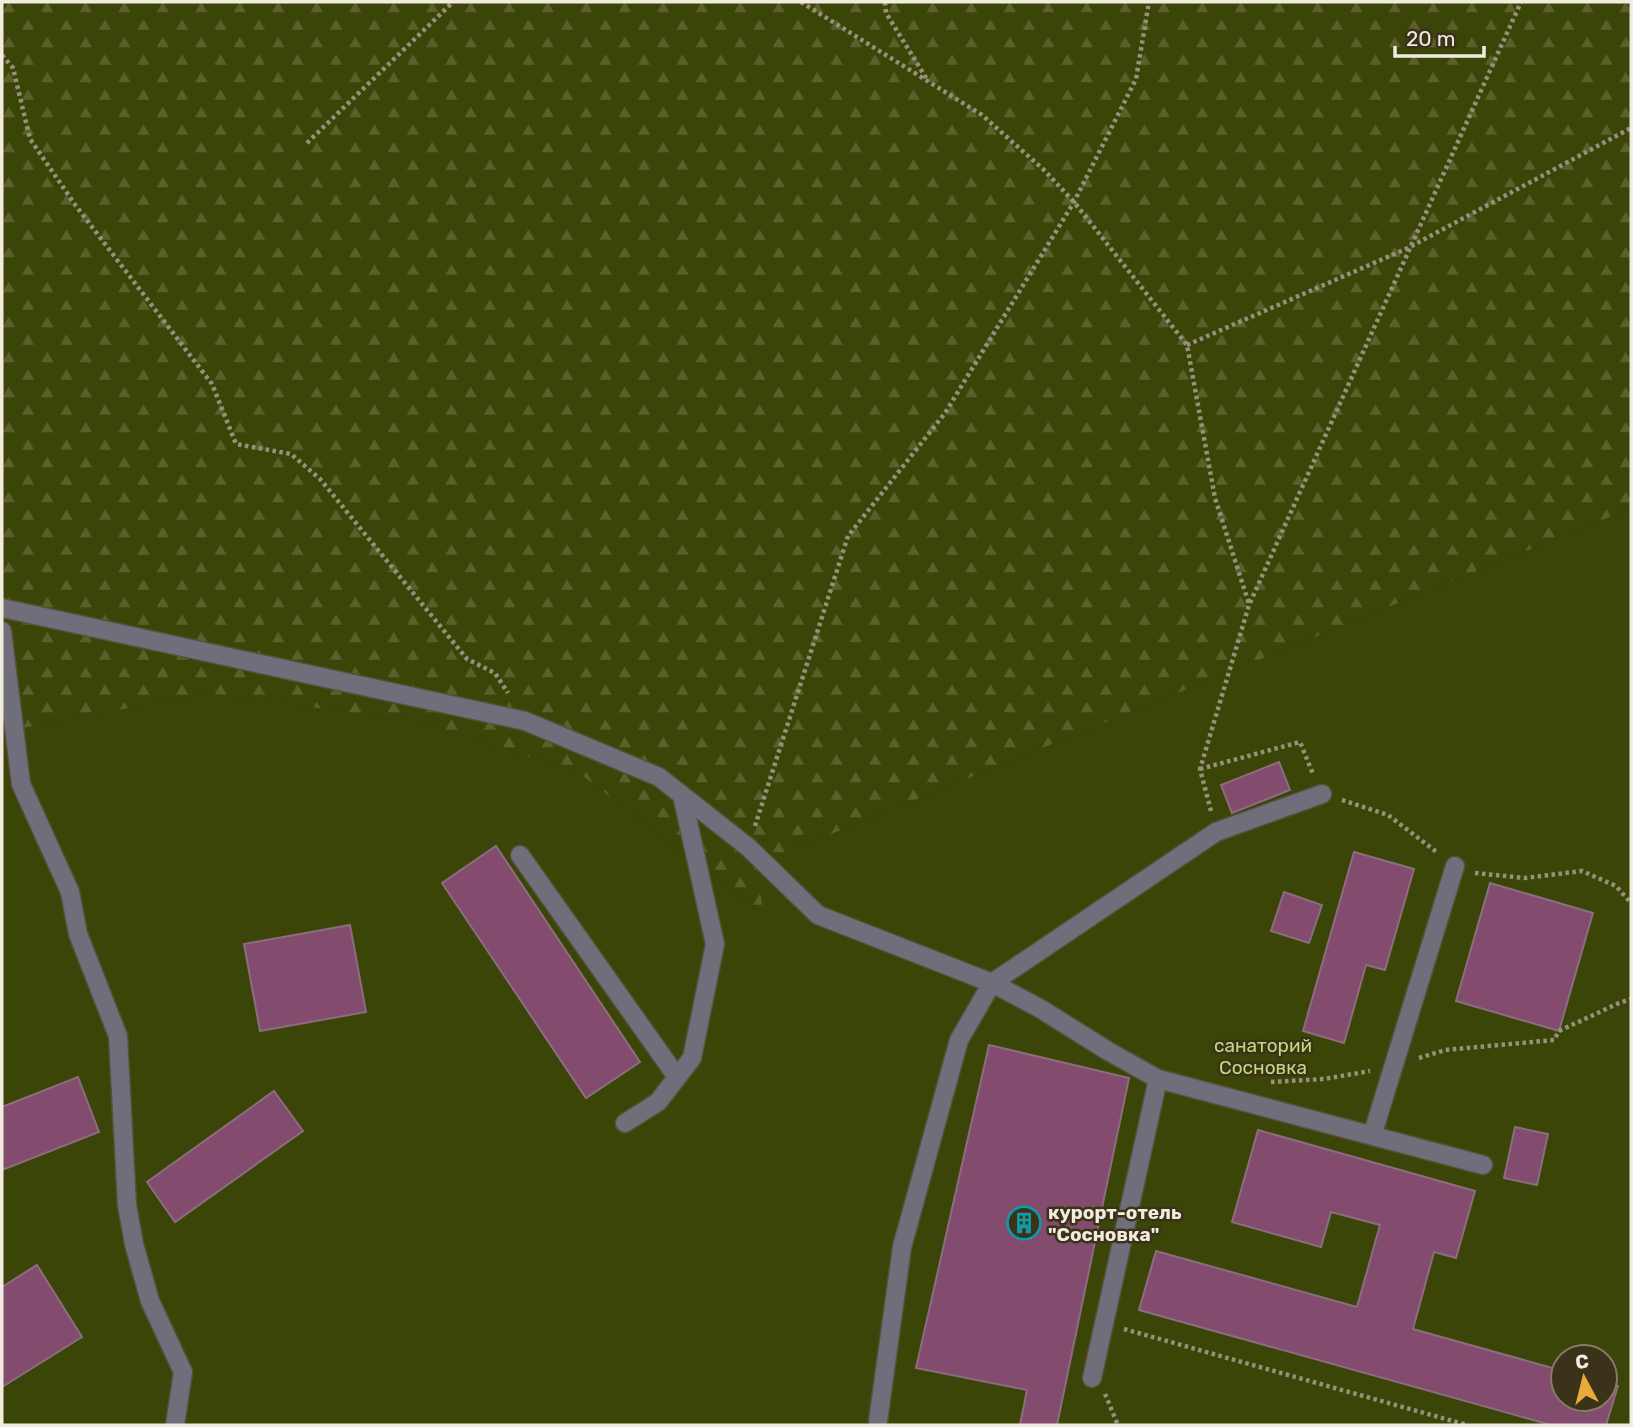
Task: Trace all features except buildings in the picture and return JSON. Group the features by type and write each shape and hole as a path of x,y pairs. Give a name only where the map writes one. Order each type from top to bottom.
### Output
{"lane":[{"path":"2,608 525,721 659,776 748,847 818,915 992,983 1158,1079 1483,1165"},
{"path":"2,631 21,784 69,892 78,934 118,1036 127,1205 134,1244 150,1301 183,1373 175,1425"},
{"path":"625,1123 658,1102 692,1058 715,944 682,794"},
{"path":"878,1421 902,1247 958,1041 992,983 1216,832 1322,794"},
{"path":"520,855 677,1077"},
{"path":"1372,1136 1455,866"},
{"path":"1092,1378 1158,1079"}],"path":[{"path":"307,143 453,2"},
{"path":"801,2 982,115 1044,170 1074,202 1187,345 1215,498 1249,605"},
{"path":"885,2 886,13 929,82"},
{"path":"748,847 848,536 945,413 1074,202 1136,79 1149,2"},
{"path":"1216,832 1200,769 1249,605 1521,2"},
{"path":"2,55 13,68 30,139 76,206 212,384 236,444 291,454 320,478 467,659 495,673 525,721"},
{"path":"1187,345 1408,248 1631,128"},
{"path":"1200,769 1300,743 1322,794"},
{"path":"1104,1324 1467,1425"},
{"path":"1092,1378 1108,1397 1118,1425"}],"green space":[{"name":"санаторий Сосновка","path":"2,2 1631,2 1631,1425 2,1425"},
{"name":"санаторий Сосновка","path":"1631,508 1631,1425 2,1425 2,732 207,693 422,722 579,773 763,914 758,864"}],"place":[{"name":"курорт-отель \"Сосновка\"","path":"1024,1223"}]}
